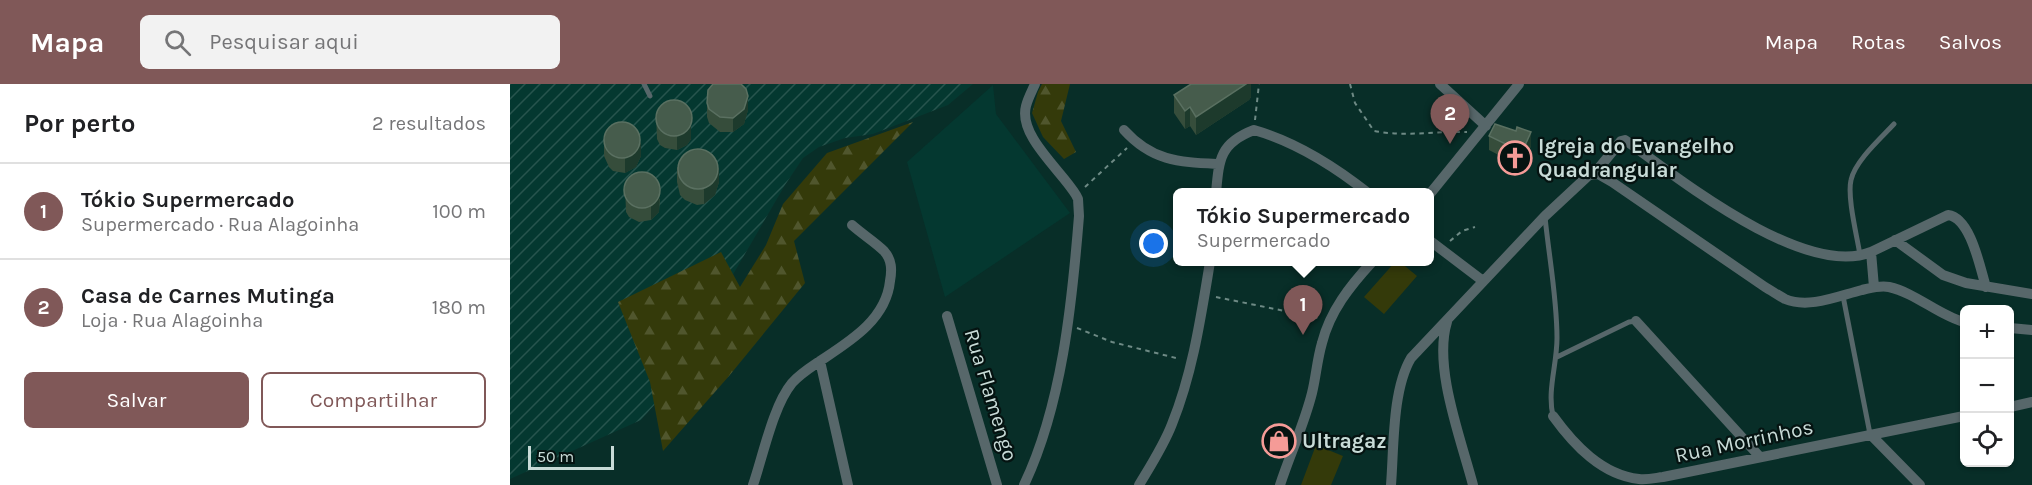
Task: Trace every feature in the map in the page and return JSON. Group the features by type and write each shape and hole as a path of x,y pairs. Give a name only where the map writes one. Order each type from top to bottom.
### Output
{"street":[{"path":"1024,485 1043,441 1056,387 1067,324 1079,216 1076,195 1030,135 1025,122 1025,108 1035,84"},
{"path":"1440,84 1483,129"},
{"path":"1434,189 1519,84"},
{"path":"1124,130 1134,141 1163,158 1181,162 1218,164"},
{"path":"1216,188 1220,157 1230,143 1254,130 1271,135 1318,158 1362,188"},
{"path":"1391,485 1399,397 1405,369 1421,347 1483,281 1584,178 1594,174 1621,141 1625,140 1691,187 1767,234 1839,257 1866,254 1939,218 1953,216 1959,219 1968,232 1986,287"},
{"path":"1594,174 1612,182 1786,299 1813,302 1887,286 1960,320"},
{"path":"753,485 770,431 786,393 799,376 867,326 886,300 890,286 891,262 884,252 852,225"},
{"path":"1895,240 1944,275 1966,284 2032,294"},
{"path":"1434,244 1483,281"},
{"path":"1866,254 1874,287"},
{"path":"1139,485 1171,426 1192,362 1209,266"},
{"path":"1280,485 1305,414 1322,342 1330,320 1339,302 1368,266"},
{"name":"Rua Flamengo","path":"947,316 997,485"},
{"path":"1448,319 1444,330 1442,359 1473,485"},
{"path":"1636,321 1760,457"},
{"path":"2014,328 2032,330"},
{"path":"820,361 848,485"},
{"path":"2014,405 2032,402"},
{"name":"Rua Morrinhos","path":"1553,416 1590,457 1623,476 1641,479 1663,477 1960,417"},
{"path":"1870,434 1920,485"}],"lane":[{"path":"644,84 650,96"},
{"path":"1866,254 1851,200 1851,181 1855,169 1866,154 1894,124"},
{"path":"1545,216 1557,335 1557,357 1550,388 1553,416"},
{"path":"1843,294 1870,434"},
{"path":"1557,357 1629,322 1636,321"}],"path":[{"path":"1254,130 1259,84"},
{"path":"1350,84 1355,103 1374,131 1392,135 1483,129"},
{"path":"1076,195 1134,141"},
{"path":"1441,249 1462,231 1475,227"},
{"path":"1204,294 1330,320"},
{"path":"1067,324 1112,342 1192,362"}],"shaded area":[{"path":"510,84 973,84 948,105 873,134 845,138 819,147 803,158 663,395 641,420 510,479"},
{"path":"993,85 996,114 1070,213 945,297 907,162"}],"green space":[{"path":"1042,84 1070,84 1061,121 1076,152 1064,159 1043,137 1032,113"},
{"path":"913,122 794,241 805,283 729,376 663,451 650,382 618,302 721,252 740,287 766,245 783,204 827,153"},
{"path":"1391,266 1405,266 1417,276 1384,314 1364,297"},
{"path":"1316,445 1343,456 1331,485 1301,485"}],"building":[{"path":"713,84 741,84 748,96 744,109 733,118 720,117 709,109 708,90"},
{"path":"1191,84 1246,84 1196,117 1190,107 1185,111 1174,95"},
{"path":"674,100 687,105 692,118 687,131 674,136 661,131 656,118 661,105"},
{"path":"622,122 635,127 640,140 635,153 622,158 609,153 604,140 609,127"},
{"path":"1495,124 1516,131 1517,127 1531,132 1522,152 1489,136"},
{"path":"698,149 706,150 712,155 717,161 717,177 712,183 706,188 698,189 690,188 684,183 679,177 678,169 679,161 684,155 690,150"},
{"path":"642,172 655,177 660,190 655,203 642,208 629,203 624,190 629,177"}],"place":[{"name":"Casa de Carnes Mutinga","path":"1450,144"},
{"name":"Igreja do Evangelho Quadrangular","path":"1515,158"},
{"name":"Tókio Supermercado","path":"1303,335"},
{"name":"Ultragaz","path":"1279,441"}]}
